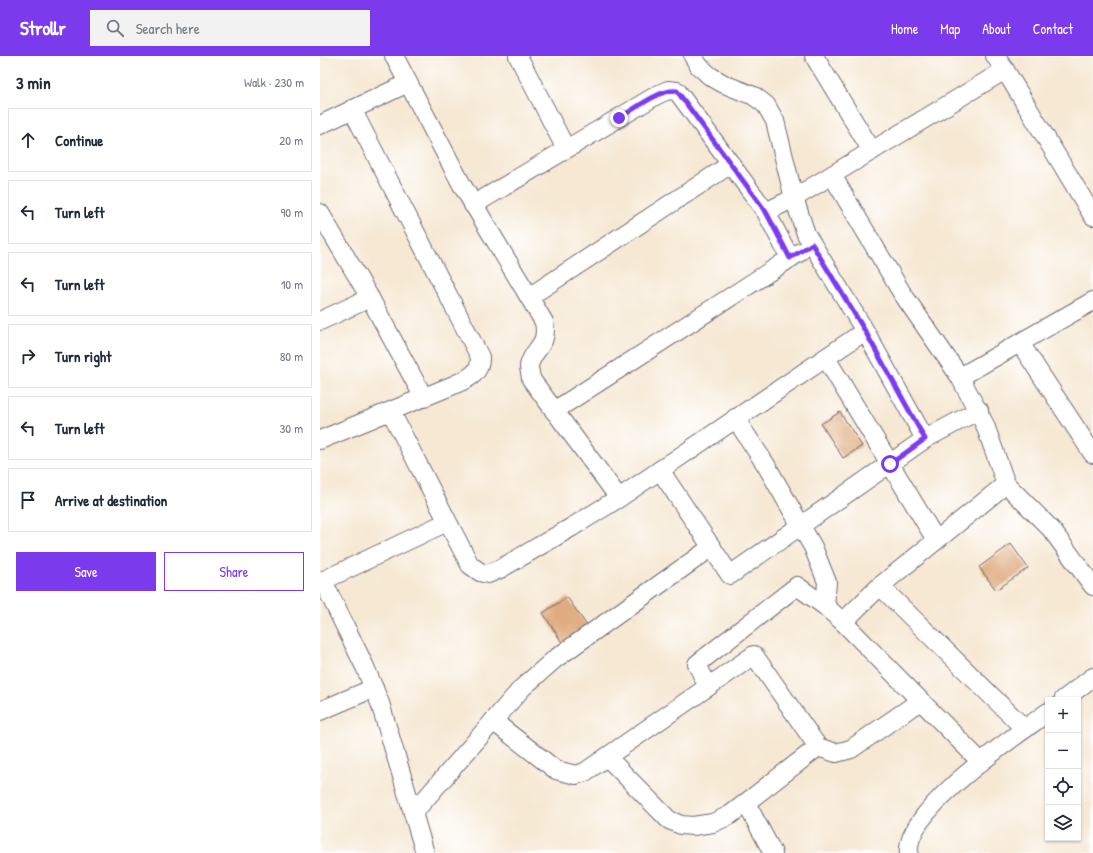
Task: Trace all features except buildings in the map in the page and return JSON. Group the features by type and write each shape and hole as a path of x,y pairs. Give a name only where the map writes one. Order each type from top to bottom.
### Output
{"street":[{"path":"394,56 473,204 544,322 546,332 542,344 533,358 529,368 531,379 619,498"},
{"path":"518,56 566,149"},
{"path":"693,56 699,66 710,76 724,84 754,96 766,106 775,121 794,198 806,234 865,331 925,439"},
{"path":"814,56 872,151"},
{"path":"995,56 1005,70 1093,216"},
{"path":"766,212 794,198 1005,70"},
{"path":"320,125 408,83"},
{"path":"473,204 657,95 668,90 672,90 677,91 766,212 790,258"},
{"path":"320,440 456,384 477,372 480,364 480,357 352,109"},
{"path":"529,298 731,164"},
{"path":"832,175 902,293 960,377 979,410 1006,484 1051,529 1093,586"},
{"path":"320,213 370,298 424,398"},
{"path":"554,412 812,244"},
{"path":"320,321 370,298"},
{"path":"960,377 1093,301"},
{"path":"391,412 470,565 480,572 488,574 515,560 619,498 865,331"},
{"path":"1020,343 1093,454"},
{"path":"826,358 936,540"},
{"path":"660,470 730,575 925,439 979,410"},
{"path":"735,418 802,526 821,565 827,582 825,606"},
{"path":"844,622 880,586 1006,484"},
{"path":"425,853 414,812 374,688 321,581 447,522"},
{"path":"414,812 522,688 555,659 712,547"},
{"path":"708,688 697,664 797,586 844,622 981,762"},
{"path":"880,586 1025,729"},
{"path":"493,721 556,770 576,775 585,772 754,655 818,747 836,753 851,749 920,701"},
{"path":"1068,697 1093,677"},
{"path":"320,711 374,688"},
{"path":"909,853 908,847 915,830 939,798 981,762 1045,714"},
{"path":"607,757 669,820 693,826 713,823 730,815 818,747"},
{"path":"746,803 773,853"}],"route":[{"path":"619,118 657,95 668,90 677,91 766,212 790,258 812,244 865,331 925,439 890,464"}]}
